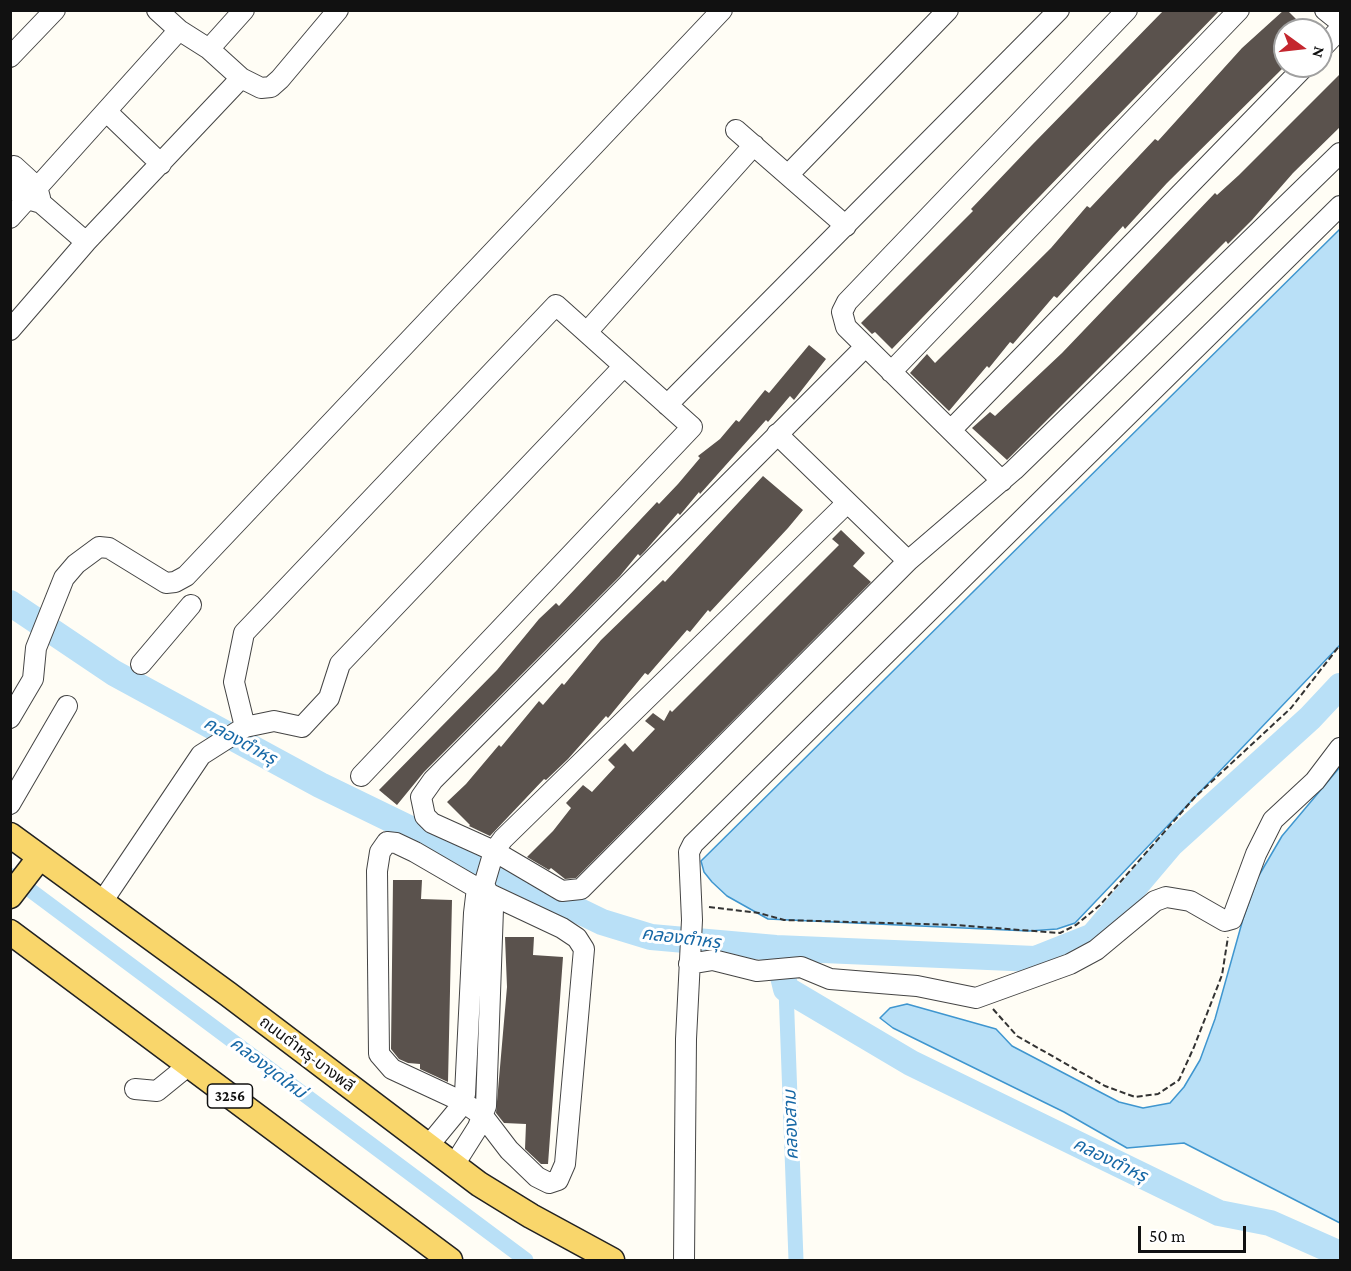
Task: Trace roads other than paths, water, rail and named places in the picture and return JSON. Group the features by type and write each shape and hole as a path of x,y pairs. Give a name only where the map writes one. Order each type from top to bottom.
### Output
{"main road":[{"name":"ถนนตำหรุ-บางพลี","path":"10,835 34,864 102,902 429,1144 454,1165 531,1216 612,1260"},
{"path":"10,896 34,864"},
{"name":"3256","path":"10,932 450,1260"}],"street":[{"path":"10,57 55,10"},
{"path":"157,10 179,30 209,49 241,78 254,86 271,87 338,10"},
{"path":"209,49 244,10"},
{"path":"10,718 33,679 39,639 64,578 90,552 99,547 109,548 166,583 175,582 194,568 722,10"},
{"path":"788,175 948,10"},
{"path":"668,405 1059,10"},
{"path":"1002,481 866,346 842,319 842,312 848,302 1127,10"},
{"path":"891,372 1239,10"},
{"path":"1325,10 1341,22"},
{"path":"10,218 35,196 179,30"},
{"path":"10,330 86,242 241,78"},
{"path":"951,430 1293,78"},
{"path":"107,112 161,164"},
{"path":"736,130 846,226"},
{"path":"586,332 754,145"},
{"path":"866,346 421,797 425,816 487,876 577,938 584,949 565,1164 558,1180 549,1183 537,1177 509,1150 483,1116 463,1102 392,1068 379,1054 377,871 380,852 387,842 396,843 487,876 562,891 581,889 908,561 1002,481 1341,153"},
{"path":"15,166 35,196 86,242"},
{"path":"10,186 35,196"},
{"path":"684,1260 692,904 689,852 693,844 1341,206"},
{"path":"245,727 234,682 244,633 556,305 692,427 361,776"},
{"path":"102,902 201,755 245,727 274,722 302,726 329,698 340,664 624,366"},
{"path":"777,434 846,504 908,561"},
{"path":"429,1144 463,1102 465,1094 487,876 502,839 846,504"},
{"path":"141,664 194,609 175,582"},
{"path":"10,804 67,706"},
{"path":"690,948 713,960 757,970 801,967 830,979 917,986 963,997 981,997 1070,964 1096,950 1155,901 1166,897 1190,901 1226,921 1232,919 1256,854 1273,820 1315,781 1341,748"},
{"path":"454,1165 483,1116 486,1106 493,902 487,876"},
{"path":"135,1089 157,1090 189,1065"}],"water":[{"path":"1340,229 1340,645 1075,923 1057,929 1029,931 768,919 727,896 712,882 704,872 701,861"},
{"path":"1340,767 1340,1223 1184,1143 1127,1148 1064,1112 893,1028 880,1018 890,1008 907,1004 996,1029 1012,1046 1119,1102 1143,1108 1170,1103 1184,1087 1200,1060 1215,1019 1243,919 1258,877 1282,836"}],"waterway":[{"name":"คลองตำหรุ","path":"10,603 114,673 320,785 602,922 651,937 776,948 1035,959 1093,936 1171,844 1310,718 1340,686"},
{"name":"คลองขุดใหม่","path":"10,875 526,1260"},
{"name":"คลองตำหรุ","path":"776,948 786,989 911,1063 1219,1213 1270,1223 1340,1254"},
{"name":"คลองสาม","path":"786,989 796,1260"}]}
